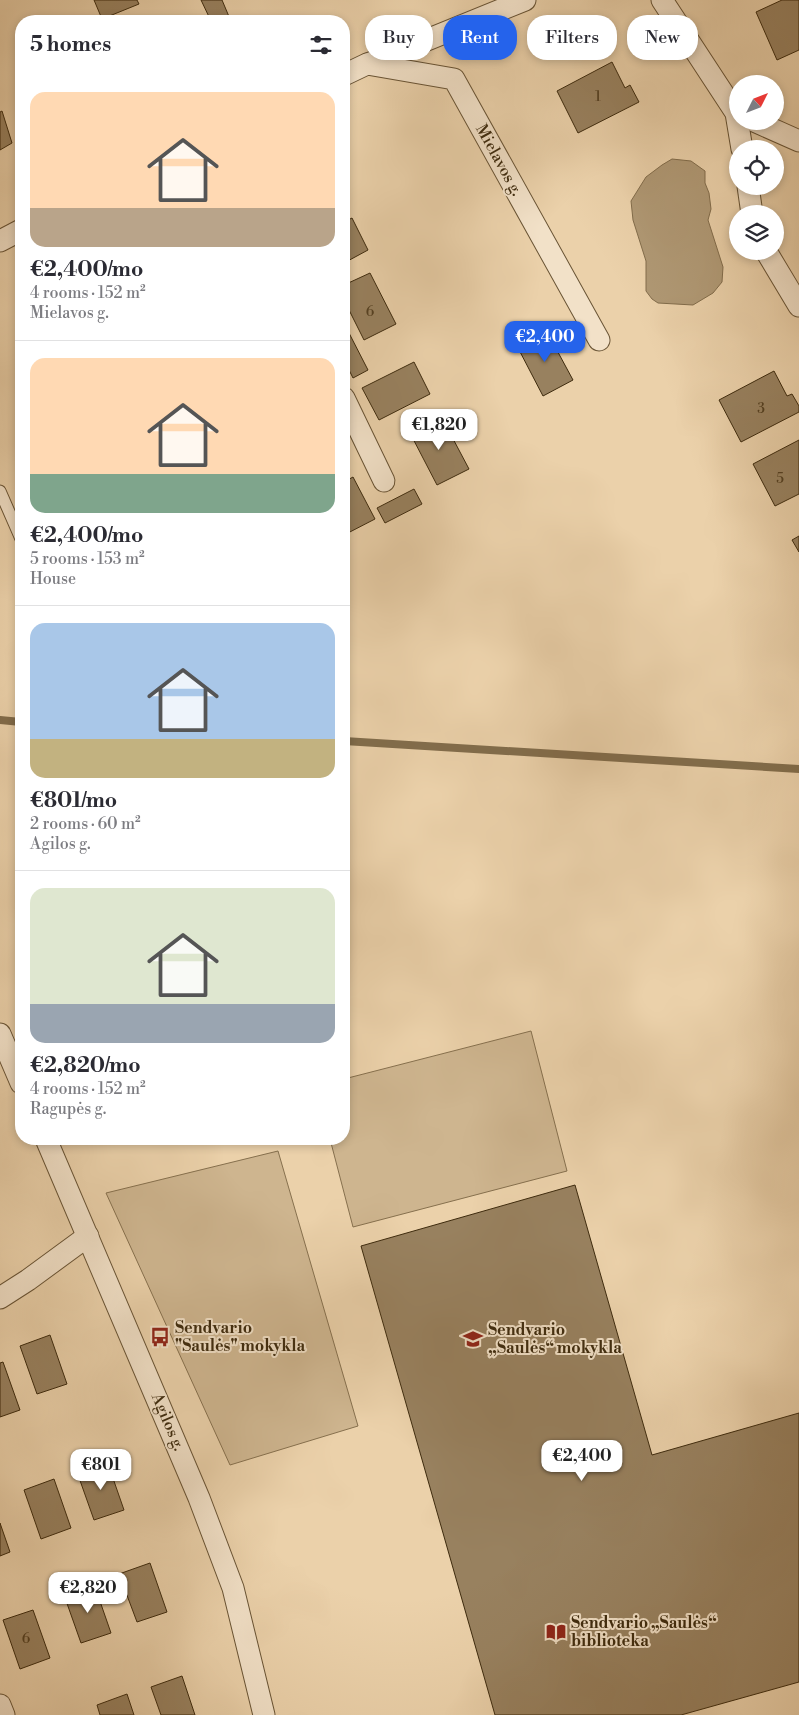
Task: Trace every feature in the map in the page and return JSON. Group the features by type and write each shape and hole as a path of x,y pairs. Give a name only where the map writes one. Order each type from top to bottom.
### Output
{"street":[{"path":"350,72 526,0"},
{"path":"662,0 729,96"},
{"name":"Mielavos g.","path":"367,64 454,79 599,340"},
{"path":"774,130 799,141"},
{"path":"0,241 15,233"},
{"path":"771,260 799,306"},
{"path":"350,410 384,481"},
{"path":"0,1034 15,1069"},
{"name":"Agilos g.","path":"49,1145 199,1498 233,1588 264,1715"},
{"path":"0,1298 88,1236"},
{"path":"0,1705 4,1715"}],"lane":[{"path":"0,491 15,525"}],"shaded area":[{"path":"672,159 691,161 705,171 705,183 709,193 711,209 708,220 723,267 722,282 713,293 693,305 658,303 646,291 646,261 633,220 631,201 646,177"},
{"path":"531,1031 567,1171 353,1227 332,1145 350,1145 350,1077"},
{"path":"278,1151 358,1426 230,1465 106,1193"}],"building":[{"path":"94,0 137,0 139,4 112,15 100,15"},
{"path":"201,0 222,0 228,15 208,15"},
{"path":"782,0 799,0 799,50 777,60 756,12"},
{"path":"612,62 625,88 630,85 639,102 578,133 557,91"},
{"path":"2,111 12,143 0,150 0,112"},
{"path":"352,218 368,250 350,260 350,219"},
{"path":"370,273 396,324 364,340 350,312 350,282"},
{"path":"546,330 573,380 543,396 517,346"},
{"path":"350,335 368,370 353,378 350,372"},
{"path":"414,362 430,394 379,420 362,388"},
{"path":"774,371 787,396 792,394 799,406 799,412 741,442 719,400"},
{"path":"442,418 469,469 437,485 410,433"},
{"path":"799,440 799,494 775,506 753,464"},
{"path":"353,477 375,519 350,532 350,479"},
{"path":"414,489 422,504 385,523 377,508"},
{"path":"799,536 799,552 792,540"},
{"path":"575,1185 652,1455 799,1413 799,1682 681,1715 495,1715 361,1246"},
{"path":"50,1335 67,1384 37,1394 20,1346"},
{"path":"3,1362 20,1410 0,1417 0,1363"},
{"path":"107,1461 124,1510 94,1520 77,1472"},
{"path":"54,1479 71,1528 41,1539 24,1490"},
{"path":"0,1523 10,1552 0,1556"},
{"path":"150,1563 167,1612 137,1622 119,1574"},
{"path":"94,1584 111,1633 81,1643 64,1595"},
{"path":"33,1610 50,1658 20,1669 3,1620"},
{"path":"182,1676 195,1715 161,1715 151,1687"},
{"path":"127,1694 134,1715 100,1715 97,1705"}],"waterway":[{"path":"0,720 15,721"},
{"path":"350,741 799,769"}],"place":[{"name":"Sendvario \"Saulės\" mokykla","path":"160,1337"},
{"name":"Sendvario „Saulės“ mokykla","path":"473,1339"},
{"name":"Sendvario „Saulės“ biblioteka","path":"556,1632"}]}
